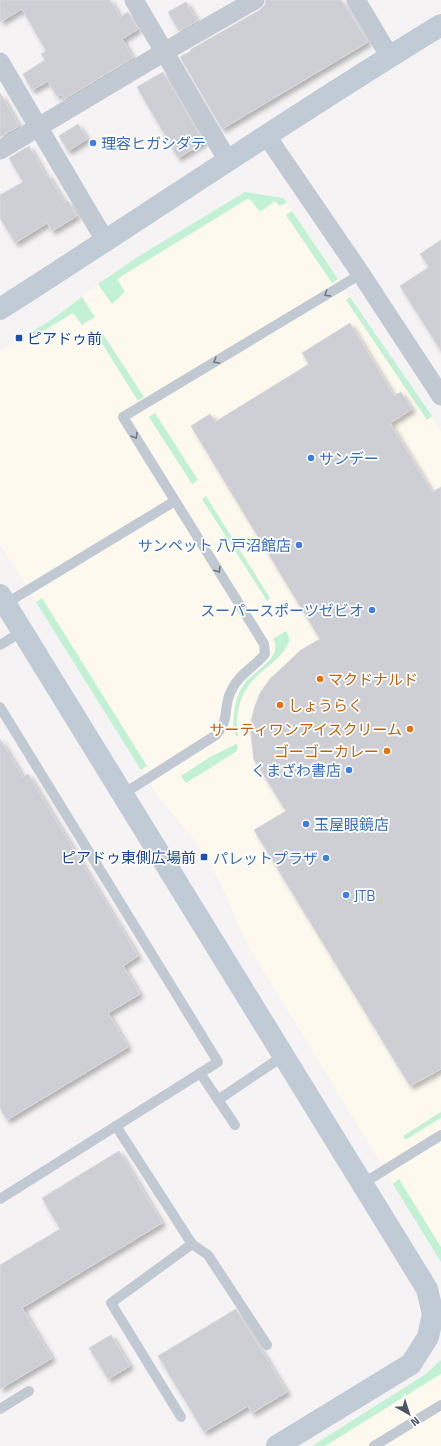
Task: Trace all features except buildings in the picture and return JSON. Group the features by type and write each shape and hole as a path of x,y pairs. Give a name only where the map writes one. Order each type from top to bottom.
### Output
{"street":[{"path":"134,0 228,161"},
{"path":"0,150 164,52 231,6 255,0"},
{"path":"356,0 390,57"},
{"path":"0,309 106,242 266,135 441,25"},
{"path":"0,62 106,242"},
{"path":"266,135 361,274 441,396"},
{"path":"3,599 427,1289 433,1314 428,1337 411,1364 288,1443"}],"lane":[{"path":"123,794 216,735 221,730 226,715 230,692 242,675 265,654 264,644 123,417 361,274"},
{"path":"3,599 175,502"},
{"path":"0,645 23,631"},
{"path":"0,707 218,1062 0,1199"},
{"path":"218,1100 284,1056"},
{"path":"200,1073 235,1126"},
{"path":"116,1126 192,1244 208,1254 267,1346"},
{"path":"362,1184 441,1135"},
{"path":"181,1417 111,1303 192,1244"},
{"path":"0,1409 29,1391"},
{"path":"374,1446 440,1407"}],"shaded area":[{"path":"245,192 283,198 441,431 441,1262 246,942 218,878 194,840 157,795 0,544 0,351 54,318 113,273"},
{"path":"441,1360 441,1446 312,1446 426,1374"}],"green space":[{"path":"245,192 283,198 287,202 280,206 275,201 260,212 249,198 117,279 125,292 112,304 98,284 136,258"},
{"path":"292,211 338,279 332,283 286,215"},
{"path":"82,297 95,317 82,325 73,313 29,340 27,335 54,318"},
{"path":"350,297 432,416 427,420 346,300"},
{"path":"103,334 144,397 138,401 98,337"},
{"path":"155,413 198,480 192,484 149,417"},
{"path":"206,496 270,598 267,601 202,499"},
{"path":"42,598 147,766 141,770 36,602"},
{"path":"286,631 290,640 284,651 253,680 243,695 238,710 238,736 236,736 233,729 233,720 240,690 245,683 272,657 275,652 273,639"},
{"path":"236,744 238,746 237,751 186,783 181,776 210,757"},
{"path":"441,1112 441,1118 405,1140 403,1136"},
{"path":"399,1179 441,1247 441,1262 393,1184"},
{"path":"441,1360 441,1374 325,1446 312,1446 426,1374"}],"place":[{"name":"理容ヒガシダテ","path":"93,143"},
{"name":"ピアドゥ前","path":"19,338"},
{"name":"サンデー","path":"311,458"},
{"name":"サンペット 八戸沼館店","path":"299,545"},
{"name":"スーパースポーツゼビオ","path":"372,610"},
{"name":"マクドナルド","path":"320,679"},
{"name":"しょうらく","path":"280,705"},
{"name":"サーティワンアイスクリーム","path":"410,729"},
{"name":"ゴーゴーカレー","path":"387,751"},
{"name":"くまざわ書店","path":"349,770"},
{"name":"玉屋眼鏡店","path":"306,824"},
{"name":"ピアドゥ東側広場前","path":"204,857"},
{"name":"パレットプラザ","path":"326,858"},
{"name":"JTB","path":"346,895"}]}
